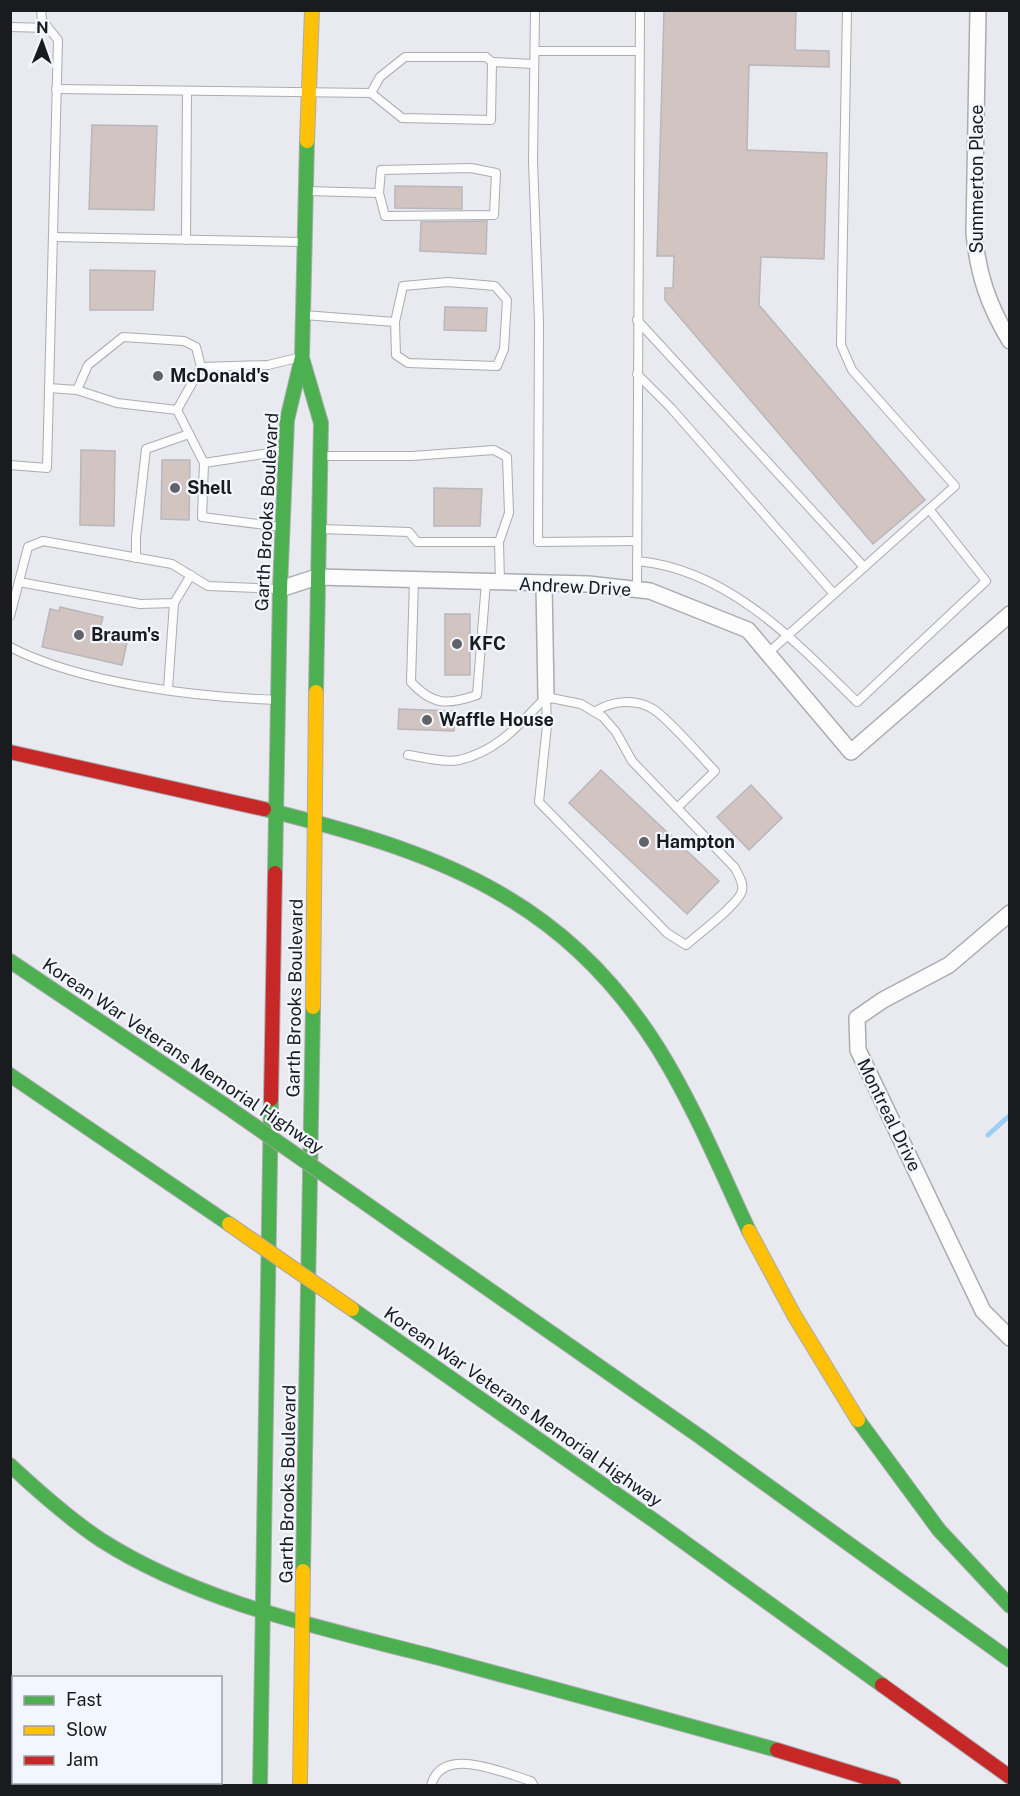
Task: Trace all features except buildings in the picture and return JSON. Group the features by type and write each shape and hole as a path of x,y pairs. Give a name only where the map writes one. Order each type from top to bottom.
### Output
{"main road":[{"name":"Garth Brooks Boulevard","path":"260,1785 280,589 287,420 302,357 303,242 314,11"},
{"name":"Garth Brooks Boulevard","path":"300,1785 316,822 317,577 321,456 321,423 302,357"},
{"path":"10,752 277,811 393,846 478,880 505,894 551,925 596,965 630,1005 662,1055 694,1112 766,1266 822,1364 868,1438 916,1500 1010,1606"},
{"name":"Korean War Veterans Memorial Highway","path":"10,961 223,1104 689,1429 1010,1660"},
{"name":"Korean War Veterans Memorial Highway","path":"10,1076 229,1224 659,1524 1010,1777"},
{"path":"10,1465 33,1489 72,1522 107,1545 143,1565 262,1611 756,1744 894,1785"}],"street":[{"name":"Summerton Place","path":"978,10 974,233 978,269 990,304 1010,340"},
{"name":"Andrew Drive","path":"280,589 317,577 588,584 650,591 748,630 851,752 1010,615"},
{"path":"544,584 546,697"},
{"name":"Montreal Drive","path":"1010,913 949,965 883,1000 857,1018 858,1050 983,1311 1010,1338"}],"lane":[{"path":"10,465 47,468 58,40 42,20 41,10"},
{"path":"535,10 532,161 539,322 538,542 637,541"},
{"path":"637,590 640,10"},
{"path":"768,653 955,486 852,370 841,345 847,10"},
{"path":"10,27 48,28"},
{"path":"535,51 639,51"},
{"path":"370,93 380,77 405,57 486,57 492,62 534,64"},
{"path":"56,88 310,95 370,93 402,118 491,120 492,62"},
{"path":"186,240 187,92"},
{"path":"471,168 496,173 494,215 385,216 379,193 381,170 471,168"},
{"path":"305,191 379,193"},
{"path":"52,237 303,242"},
{"path":"448,282 495,286 507,300 504,349 497,366 408,363 396,355 395,322 403,286 448,282"},
{"path":"302,315 395,322"},
{"path":"637,320 864,567"},
{"path":"77,390 88,364 123,337 184,341 196,347 201,367 177,410"},
{"path":"201,367 268,365 302,357"},
{"path":"637,374 671,408 834,594"},
{"path":"49,388 77,390 117,403 177,410"},
{"path":"177,410 204,463 202,516 283,527"},
{"path":"136,558 136,537 146,449 189,434"},
{"path":"321,456 412,456 494,450 507,457 509,513 499,542 477,695 456,702 426,698 411,682 414,580"},
{"path":"204,463 248,454 286,451"},
{"path":"637,561 655,562 714,585 745,602 788,635 857,702 987,581 929,509"},
{"path":"320,529 409,532 417,542 499,542"},
{"path":"10,616 28,548 43,541 172,564 208,586 280,589"},
{"path":"168,689 174,603 191,575"},
{"path":"19,582 140,604 174,603"},
{"path":"10,647 84,674 214,697 278,700"},
{"path":"546,697 581,704 596,711 616,732 632,761 735,868 741,881 742,892 735,902 686,945 667,933 539,802 547,725 546,697"},
{"path":"408,755 458,760 502,743 546,697"},
{"path":"596,711 609,703 623,702 653,709 715,771 677,808"},
{"path":"431,1785 433,1777 443,1767 463,1762 531,1780 534,1785"}],"waterway":[{"path":"988,1135 1010,1115"}],"traffic: fast":[{"path":"275,873 280,589 287,420 302,357 307,141"},
{"path":"302,358 321,423 316,692"},
{"path":"264,809 383,842 437,862 488,886 535,916 579,952 620,995 658,1048 695,1115 749,1231"},
{"path":"10,961 223,1104"},
{"path":"303,1571 313,1007"},
{"path":"10,1075 229,1224"},
{"path":"260,1786 271,1099"},
{"path":"223,1104 355,1196"},
{"path":"355,1196 699,1436 1010,1660"},
{"path":"352,1309 659,1524 882,1685"},
{"path":"858,1420 939,1530 1010,1606"},
{"path":"10,1465 77,1523 101,1540 140,1563 224,1598 267,1613 777,1750"}],"traffic: slow":[{"path":"307,141 312,10"},
{"path":"313,1007 316,692"},
{"path":"229,1224 352,1309"},
{"path":"749,1231 794,1315 858,1420"},
{"path":"300,1786 303,1571"}],"traffic: jam":[{"path":"10,752 264,809"},
{"path":"271,1099 275,873"},
{"path":"882,1685 1010,1777"},
{"path":"777,1750 894,1786"}],"place":[{"name":"McDonald's","path":"158,376"},
{"name":"Shell","path":"175,488"},
{"name":"Braum's","path":"79,635"},
{"name":"KFC","path":"457,644"},
{"name":"Waffle House","path":"427,720"},
{"name":"Hampton","path":"644,842"}]}
